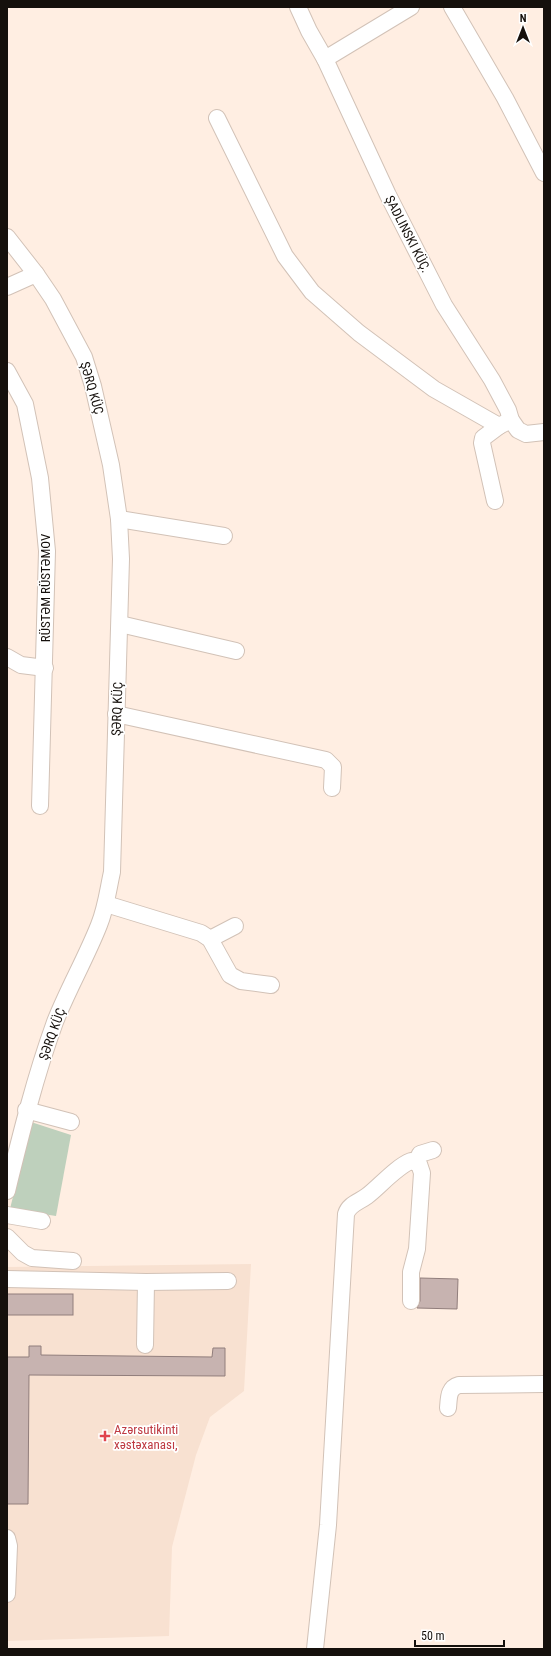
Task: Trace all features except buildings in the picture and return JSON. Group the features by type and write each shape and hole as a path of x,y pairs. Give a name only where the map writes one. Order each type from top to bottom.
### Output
{"street":[{"name":"ŞADLINSKI KÜÇ.","path":"298,7 309,31 325,59 388,195 444,305 492,380 505,423 526,434 544,432"},
{"path":"325,59 411,7"},
{"path":"452,7 505,98 544,173"},
{"path":"217,118 285,256 312,292 359,333 434,389 477,412 505,423"},
{"name":"ŞƏRQ KÜÇ","path":"7,237 36,274 53,299 84,357 93,386 111,464 119,519 121,560 112,872 106,904 99,925 56,1022 26,1110 7,1191"},
{"path":"7,287 36,274"},
{"name":"RÜSTƏM RÜSTƏMOV","path":"7,371 25,404 40,478 47,551 45,668 40,806"},
{"path":"495,500 482,443 483,438 505,423"},
{"path":"119,519 224,536"},
{"path":"120,624 236,651"},
{"path":"7,657 21,666 45,668"},
{"path":"116,714 326,760 334,767 332,788"},
{"path":"106,904 201,933 210,939 230,975 241,981 271,985"},
{"path":"210,939 235,926"},
{"path":"26,1110 71,1122"},
{"path":"416,1162 420,1154 433,1150"},
{"path":"315,1649 328,1526 346,1214 351,1205 366,1197 406,1163 411,1161 416,1162 422,1172 417,1249 411,1272 411,1301"},
{"path":"7,1215 42,1221"},
{"path":"7,1237 22,1253 32,1258 73,1262"},
{"path":"7,1279 146,1282 228,1281"},
{"path":"145,1345 146,1282"},
{"path":"448,1408 451,1391 454,1387 459,1385 544,1384"},
{"path":"7,1538 9,1546 7,1594"}],"shaded area":[{"name":"Azərsutikinti xəstəxanası,","path":"251,1264 244,1391 210,1417 196,1455 172,1547 169,1636 7,1641 7,1267"}],"green space":[{"path":"31,1122 71,1135 56,1216 10,1209"}],"place":[{"name":"Azərsutikinti xəstəxanası,","path":"105,1436"}]}
